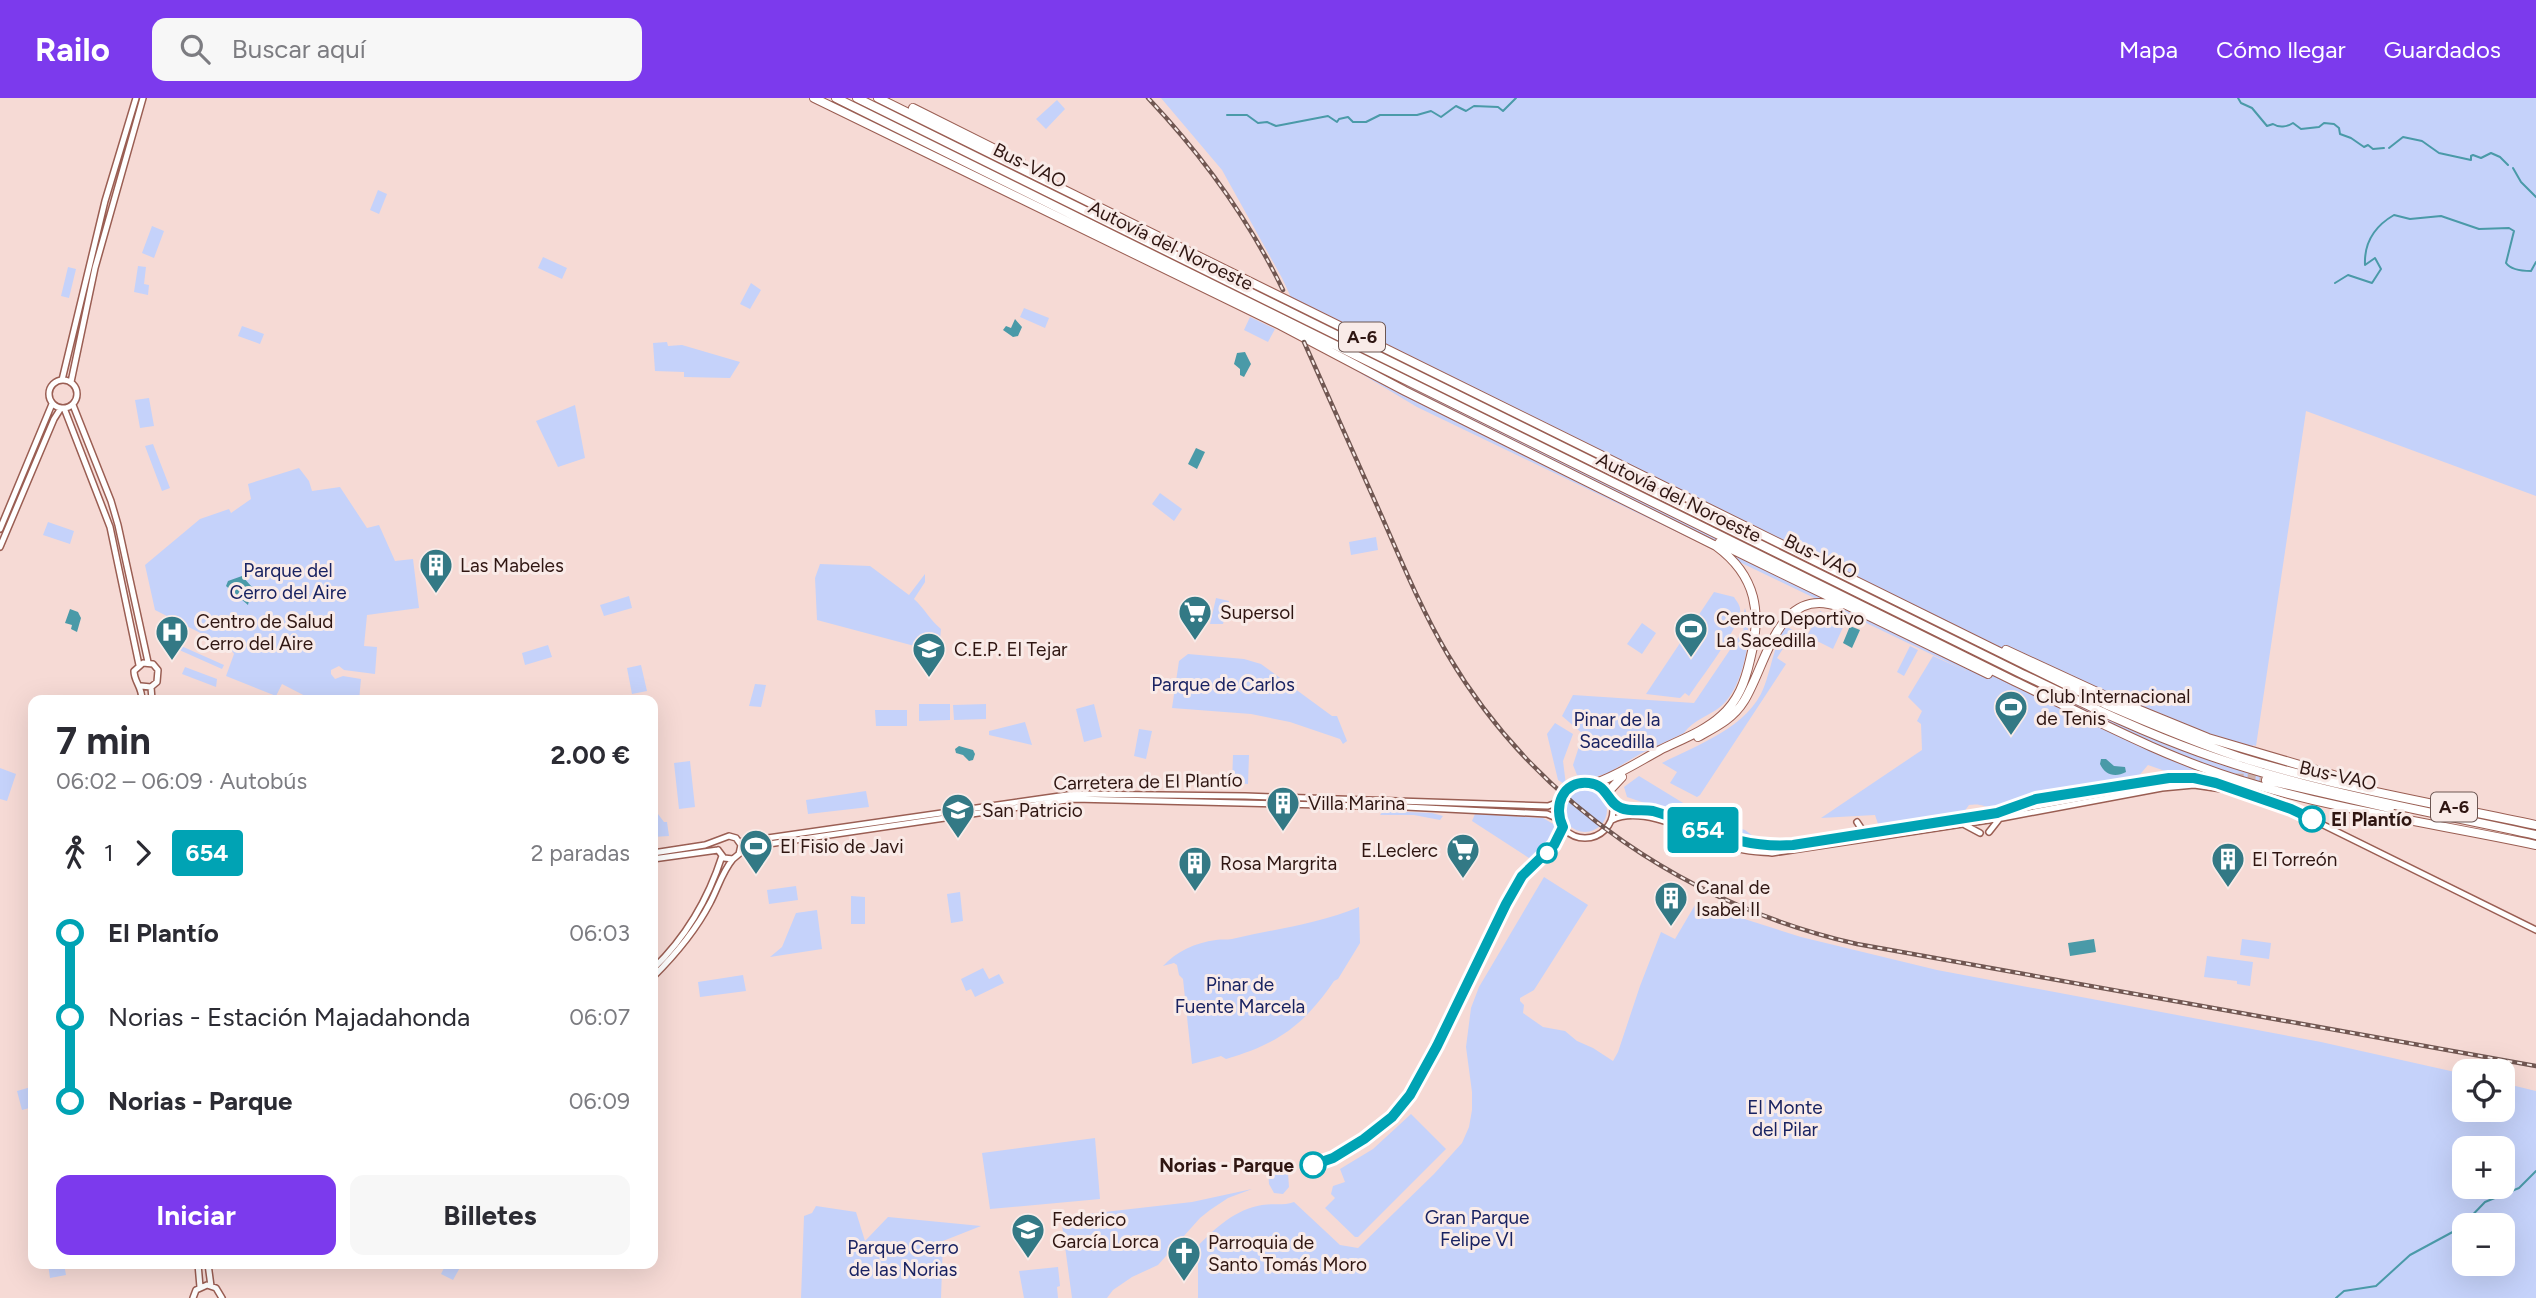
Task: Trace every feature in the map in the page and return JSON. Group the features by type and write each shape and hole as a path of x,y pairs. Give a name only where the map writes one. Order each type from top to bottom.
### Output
{"highway":[{"path":"814,98 1280,325 1417,397 1716,546 1733,560 1752,591 1757,629 1744,683 1735,701 1724,714 1702,728 1612,777 1593,784"},
{"name":"Autovía del Noroeste","path":"836,98 2014,681 2162,750 2237,780 2294,796 2536,845"},
{"name":"Bus-VAO","path":"857,98 2018,672 2151,734 2236,765 2293,780 2536,835"},
{"name":"Autovía del Noroeste","path":"878,98 1955,630 2004,649 2148,715 2208,738 2368,785 2371,789 2536,825"},
{"path":"913,108 1083,194 1086,201"},
{"path":"1339,346 1344,353 1359,362 1565,469"},
{"path":"1631,502 2124,739 2162,750"},
{"path":"1607,793 1616,781 1628,772 1722,724 1733,715 1750,690 1777,630 1788,616 1802,607 1819,603 1831,604 1928,645"},
{"path":"2266,780 2360,803 2510,829"},
{"path":"2016,810 2140,786"}],"street":[{"path":"62,380 102,214 136,98"},
{"path":"71,382 98,256 143,98"},
{"path":"0,547 54,419 63,408 73,405 78,396 71,382 62,380 54,383 49,389 49,398 52,404 63,408 110,527 139,665 134,675 141,686 142,695"},
{"path":"0,530 52,404"},
{"path":"73,405 111,501 148,662 156,667 159,674 157,682 151,687 141,686"},
{"path":"139,665 148,662"},
{"path":"151,687 152,695"},
{"path":"1983,818 1989,832 2001,818 2036,799 2183,778 2248,794 2291,809 2536,930"},
{"path":"1612,820 1612,803 1607,793 1593,784 1575,785 1562,795 1559,802 1559,819 1569,833 1585,838 1602,833 1612,820 1625,815 1651,817 1740,849 1757,852 1810,849 1961,824 2016,810 2205,783"},
{"name":"Carretera de El Plantío","path":"741,845 1074,794 1245,796 1548,806 1559,802"},
{"name":"Carretera de El Plantío","path":"741,845 1074,799 1419,807 1547,814 1559,819"},
{"path":"1612,803 1621,808 1653,811 1720,836 1759,846 1793,845 1975,815 2001,818"},
{"path":"1961,824 1980,833 1983,818"},
{"path":"1854,824 1862,835 1887,831 1897,834"},
{"path":"1810,849 1817,844 1858,833"},
{"path":"658,852 720,841 729,836 741,845 739,854 726,867 709,905 688,938 658,971"},
{"path":"658,963 684,934 708,893 720,853 720,841"},
{"path":"658,859 720,853 733,859"},
{"path":"193,1298 200,1287 198,1269"},
{"path":"209,1269 211,1286"},
{"path":"200,1287 211,1286 220,1291 222,1298"}],"green space":[{"path":"1161,98 2536,98 2536,496 2306,411 2256,746 2253,745 2250,768 2299,813 2227,793 2148,765 2137,778 2026,797 2001,807 1969,805 1964,812 1879,827 1875,815 1821,818 1922,750 1921,724 1917,721 1922,711 1908,697 1933,656 1966,671 1417,407 1313,345 1282,278 1222,170"},
{"path":"1057,100 1065,109 1046,129 1036,119"},
{"path":"378,190 387,194 379,214 370,210"},
{"path":"152,226 164,231 154,258 142,253"},
{"path":"543,257 567,268 562,279 538,268"},
{"path":"138,266 146,267 144,284 149,285 148,295 134,292"},
{"path":"68,267 76,269 69,298 61,296"},
{"path":"751,283 761,290 750,309 740,304"},
{"path":"1024,308 1049,318 1045,328 1020,317"},
{"path":"1250,317 1275,329 1268,342 1244,330"},
{"path":"242,326 264,334 260,344 238,336"},
{"path":"667,342 668,346 682,345 740,362 730,378 684,377 684,372 655,371 653,343"},
{"path":"149,398 154,426 140,428 135,400"},
{"path":"575,405 585,458 558,467 536,421"},
{"path":"153,444 170,488 162,491 145,446"},
{"name":"Parque del Cerro del Aire","path":"299,468 309,481 312,491 340,487 367,528 379,525 395,561 413,559 419,608 367,615 364,646 377,647 375,674 344,670 339,666 331,670 335,679 343,676 361,679 359,695 303,695 282,684 276,695 274,695 226,676 234,654 230,648 155,610 145,565 200,519 229,509 231,513 251,499 248,484"},
{"path":"1160,493 1182,509 1174,521 1152,504"},
{"path":"48,522 74,531 70,544 43,535"},
{"path":"1376,537 1378,550 1351,555 1349,542"},
{"path":"820,564 870,566 909,595 925,574 925,582 914,599 941,629 939,650 937,652 817,620 815,578"},
{"name":"Centro Deportivo La Sacedilla","path":"1714,592 1734,597 1740,610 1733,630 1718,654 1689,696 1685,693 1680,698 1646,694"},
{"path":"629,596 632,608 604,616 600,605"},
{"path":"1216,598 1229,601 1223,624 1210,624"},
{"name":"Pinar de la Sacedilla","path":"1745,608 1748,632 1744,660 1735,688 1720,707 1684,733 1608,773 1589,779 1577,775 1573,765 1583,734 1562,716 1573,695 1694,703 1744,629 1740,626"},
{"path":"1820,611 1845,623 1833,649 1807,636"},
{"path":"1642,623 1656,633 1642,654 1627,644"},
{"path":"1786,626 1794,631 1784,637 1787,642 1777,658 1786,664 1700,795 1697,797 1670,783 1677,772 1662,763 1706,742 1734,724 1757,701"},
{"path":"179,645 224,665 222,669 177,649"},
{"path":"548,645 552,657 525,665 522,653"},
{"path":"1910,646 1918,650 1904,676 1897,672"},
{"name":"Parque de Carlos","path":"1188,654 1244,659 1261,664 1332,716 1337,716 1347,741 1343,744 1340,739 1290,722 1251,714 1172,708 1179,661"},
{"path":"641,665 647,691 632,694 627,668"},
{"path":"185,667 217,679 216,687 182,674"},
{"path":"755,684 766,685 761,707 749,706"},
{"path":"919,704 950,704 950,720 919,721"},
{"path":"986,704 986,719 954,720 953,705"},
{"path":"1094,704 1102,737 1084,742 1076,709"},
{"path":"875,710 907,710 907,726 876,726"},
{"path":"1025,722 1032,745 989,735 989,731"},
{"path":"1555,723 1573,734 1563,761 1566,785 1558,780 1547,734"},
{"path":"1139,729 1152,731 1146,759 1134,756"},
{"path":"1233,755 1249,755 1248,784 1232,783"},
{"path":"690,761 695,807 679,809 674,763"},
{"path":"0,768 16,774 7,801 0,799"},
{"path":"1639,776 1711,820 1745,830 1753,836 1712,826 1627,797 1624,787"},
{"path":"1585,788 1594,789 1601,794 1606,801 1606,819 1601,826 1594,831 1585,832 1576,831 1569,826 1564,819 1563,810 1564,801 1569,794 1576,789"},
{"path":"866,791 869,807 808,814 806,800"},
{"path":"1383,811 1443,816 1440,820 1414,815 1380,815"},
{"path":"658,814 667,822 669,836 658,837"},
{"path":"1475,814 1543,818 1555,825 1555,833 1532,860 1472,821"},
{"name":"El Monte del Pilar","path":"1544,877 1588,905 1534,990 1520,998 1524,1005 1523,1013 1543,1027 1565,1031 1577,1041 1613,1061 1661,932 1675,939 1695,905 1801,937 1937,970 2321,1042 2452,1071 2452,1122 2515,1122 2515,1086 2536,1091 2536,1298 1198,1298 1198,1246 1235,1215 1252,1207 1294,1202 1340,1245 1358,1248 1434,1174 1462,1143 1469,1127 1472,1092 1466,1047 1471,1008 1479,987"},
{"path":"796,886 798,900 769,904 767,890"},
{"path":"960,892 963,921 951,923 947,894"},
{"path":"851,896 865,897 865,924 851,924"},
{"name":"Pinar de Fuente Marcela","path":"1359,907 1360,943 1338,979 1312,1010 1288,1031 1261,1047 1226,1059 1221,1056 1192,1064 1183,979 1174,963 1163,966 1168,961 1187,948 1201,943 1296,926"},
{"path":"817,910 822,949 770,957 782,947 796,913"},
{"path":"2242,939 2271,943 2269,959 2240,955"},
{"path":"2207,956 2253,962 2250,986 2237,984 2237,981 2204,977"},
{"path":"983,968 989,979 999,974 1004,983 975,997 971,989 966,991 961,979"},
{"path":"743,975 746,991 700,997 698,982"},
{"path":"28,1088 28,1108 22,1110 17,1091"},
{"path":"1411,1114 1446,1149 1355,1237 1325,1208 1335,1198 1331,1194 1333,1186 1345,1182 1340,1169 1373,1149"},
{"path":"1095,1138 1100,1199 990,1209 982,1153"},
{"path":"1273,1163 1282,1164 1288,1173 1289,1187 1283,1194 1274,1193 1269,1184 1268,1170"},
{"path":"1252,1189 1228,1198 1210,1210 1158,1265 1132,1277 1113,1290 1107,1298 1072,1298 1061,1217 1192,1202"},
{"name":"Parque Cerro de las Norias","path":"816,1206 856,1212 865,1241 888,1217 981,1226 943,1241 941,1298 801,1298 804,1216 812,1213"},
{"path":"1058,1267 1058,1298 1024,1298 1019,1271"},
{"path":"49,1269 65,1269 66,1275 50,1278"},
{"path":"444,1269 459,1269 453,1280 441,1274"}],"shaded area":[{"path":"1015,319 1022,327 1018,336 1013,337 1003,330 1006,326 1011,328"},
{"path":"1245,352 1251,364 1244,377 1234,364 1237,353"},
{"path":"1196,448 1205,452 1197,469 1188,464"},
{"path":"242,576 252,587 248,605 226,586 228,581"},
{"path":"70,609 78,612 81,618 77,632 71,629 72,625 65,623"},
{"path":"1850,626 1860,630 1852,648 1843,643"},
{"path":"959,746 973,750 973,760 969,761 956,753 955,749"},
{"path":"2101,759 2106,759 2114,766 2125,767 2126,772 2118,775 2108,773 2100,764"},
{"path":"2094,939 2096,952 2070,956 2068,943"}],"waterway":[{"path":"1227,115 1247,115 1258,123 1267,122 1276,126 1328,116 1337,122 1348,117 1353,122 1366,122 1380,115 1417,115 1431,111 1441,117 1456,106 1466,111 1474,106 1498,107 1503,111 1516,98"},
{"path":"2238,98 2241,103 2252,108 2267,126 2273,124 2283,127 2293,123 2301,129 2319,127 2324,123 2334,124 2339,128 2340,134 2364,147 2368,145 2373,149 2384,148"},
{"path":"2389,148 2403,137 2422,141 2439,153 2471,160 2473,155 2481,158 2491,153 2508,165"},
{"path":"2513,168 2521,182 2536,197"},
{"path":"2335,283 2348,275 2372,283 2381,269 2375,258 2365,265 2366,249 2376,230 2394,215 2410,219 2441,216 2479,229 2509,228 2514,231 2506,263 2514,269 2531,271 2536,262"},
{"path":"2336,1298 2344,1291 2376,1286 2410,1255 2460,1228 2485,1202 2519,1188 2536,1171"}],"tunnel":[{"path":"2140,786 2219,778 2266,780"}],"railway":[{"path":"1148,98 1187,142 1223,189 1255,238 1283,290"},
{"path":"1304,342 1421,604 1448,655 1484,709 1526,758 1572,802 1623,841 1677,875 1735,904 1795,927 1857,944 2536,1066"}],"bus line":[{"name":"654","path":"1313,1165 1333,1158 1364,1139 1392,1117 1410,1095 1522,876 1547,854 1559,838 1563,827 1559,819 1559,802 1568,788 1575,785 1588,783 1601,787 1612,803 1621,808 1653,811 1720,836 1759,846 1793,845 1997,813 2036,799 2169,778 2194,778 2216,783 2312,819"}],"place":[{"name":"Las Mabeles","path":"436,595"},
{"name":"Supersol","path":"1195,642"},
{"name":"Centro Deportivo La Sacedilla","path":"1691,659"},
{"name":"Centro de Salud Cerro del Aire","path":"172,662"},
{"name":"C.E.P. El Tejar","path":"929,679"},
{"name":"Club Internacional de Tenis","path":"2011,737"},
{"name":"El Plantío","path":"2312,819"},
{"name":"Villa Marina","path":"1283,833"},
{"name":"San Patricio","path":"958,840"},
{"name":"El Fisio de Javi","path":"756,876"},
{"name":"E.Leclerc","path":"1463,880"},
{"name":"El Torreón","path":"2228,889"},
{"name":"Rosa Margrita","path":"1195,893"},
{"name":"Canal de Isabel II","path":"1671,928"},
{"name":"Norias - Parque","path":"1313,1165"},
{"name":"Federico García Lorca","path":"1028,1260"},
{"name":"Parroquia de Santo Tomás Moro","path":"1184,1283"}],"park label":[{"name":"Gran Parque Felipe VI","path":"1477,1228"}]}
